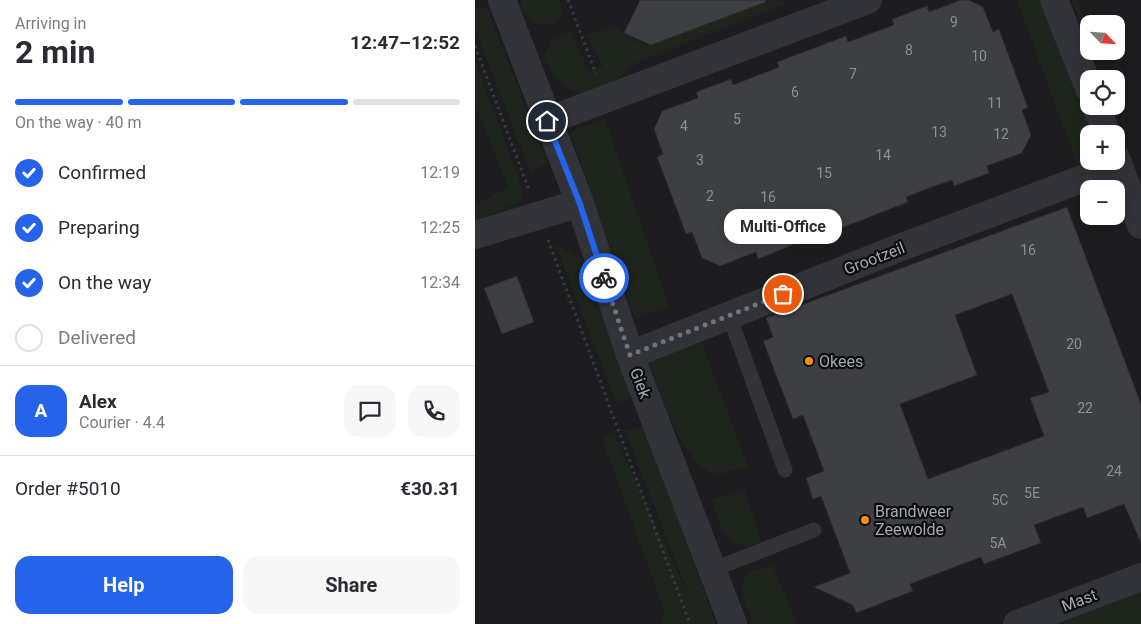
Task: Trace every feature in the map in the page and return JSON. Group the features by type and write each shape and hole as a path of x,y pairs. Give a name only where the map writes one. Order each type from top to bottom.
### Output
{"street":[{"name":"Giek","path":"502,0 580,204 630,355 733,624"},
{"path":"547,121 868,0"},
{"path":"1054,0 1082,70"},
{"name":"Grootzeil","path":"630,355 1098,170"},
{"path":"1121,170 1141,225"},
{"path":"475,235 580,204"},
{"name":"Mast","path":"1017,624 1141,577"}],"lane":[{"path":"729,316 785,470"},
{"path":"712,570 814,530"}],"path":[{"path":"568,0 605,99"},
{"path":"475,46 690,624"}],"shaded area":[{"path":"475,0 1141,0 1141,615 1117,624 475,624"},
{"path":"521,0 559,0 564,16 552,25 535,24 520,10"},
{"path":"773,0 784,0 785,4 629,66 621,76 591,96 574,91 562,84 552,73 543,57 552,38 570,31 589,71 603,66 586,35 612,26 645,46"},
{"path":"1017,0 1045,0 1080,98 1080,115 1086,115 1088,121 1088,125 1080,125 1080,162 1077,165"},
{"path":"1072,0 1077,0 1082,15 1080,15 1080,21"},
{"path":"487,7 547,163 531,174 475,29 475,8"},
{"path":"475,60 523,190 522,201 475,221 475,204 508,188 475,103"},
{"path":"605,119 669,306 635,319 570,132"},
{"path":"556,245 582,258 634,398 616,402"},
{"path":"701,341 748,466 714,476 690,454 681,440 666,409 648,361"},
{"path":"645,426 716,624 661,624 664,610 602,438 614,434 693,606 625,431"},
{"path":"744,489 761,540 752,545 735,544 721,530 712,500"},
{"path":"773,566 797,624 754,624 745,603 742,591 743,584 750,570"},
{"path":"1141,592 1141,624 1057,624"}],"building":[{"path":"640,0 765,0 766,2 651,45 624,33"},
{"path":"961,0 969,0 983,7 993,32 999,29 1028,108 1022,110 1031,135 1022,153 987,166 989,173 954,186 952,180 929,188 906,197 908,202 839,229 837,223 791,240 793,245 758,259 756,252 720,266 702,258 692,232 686,234 657,157 663,154 654,129 662,111 698,98 696,92 731,79 733,85 779,67 777,62 846,36 848,42 894,25 892,19 927,6 929,12"},
{"path":"1067,207 1141,404 1141,543 1124,504 1087,518 1083,507 1034,525 1041,543 984,564 981,557 910,584 913,591 856,613 853,605 814,587 850,573 821,496 813,499 806,478 824,471 803,415 793,419 763,341 773,337 766,318","holes":["1012,294 1049,392 1030,398 1044,436 928,479 900,404 977,375 955,315"]},
{"path":"517,276 534,322 502,334 484,288"}],"way so far":[{"path":"604,278 630,355 783,294"}],"place":[{"name":"Multi-Office","path":"783,294"},
{"name":"Okees","path":"809,361"},
{"name":"Brandweer Zeewolde","path":"865,520"}],"route":[{"path":"547,121 580,204 604,278"}]}
